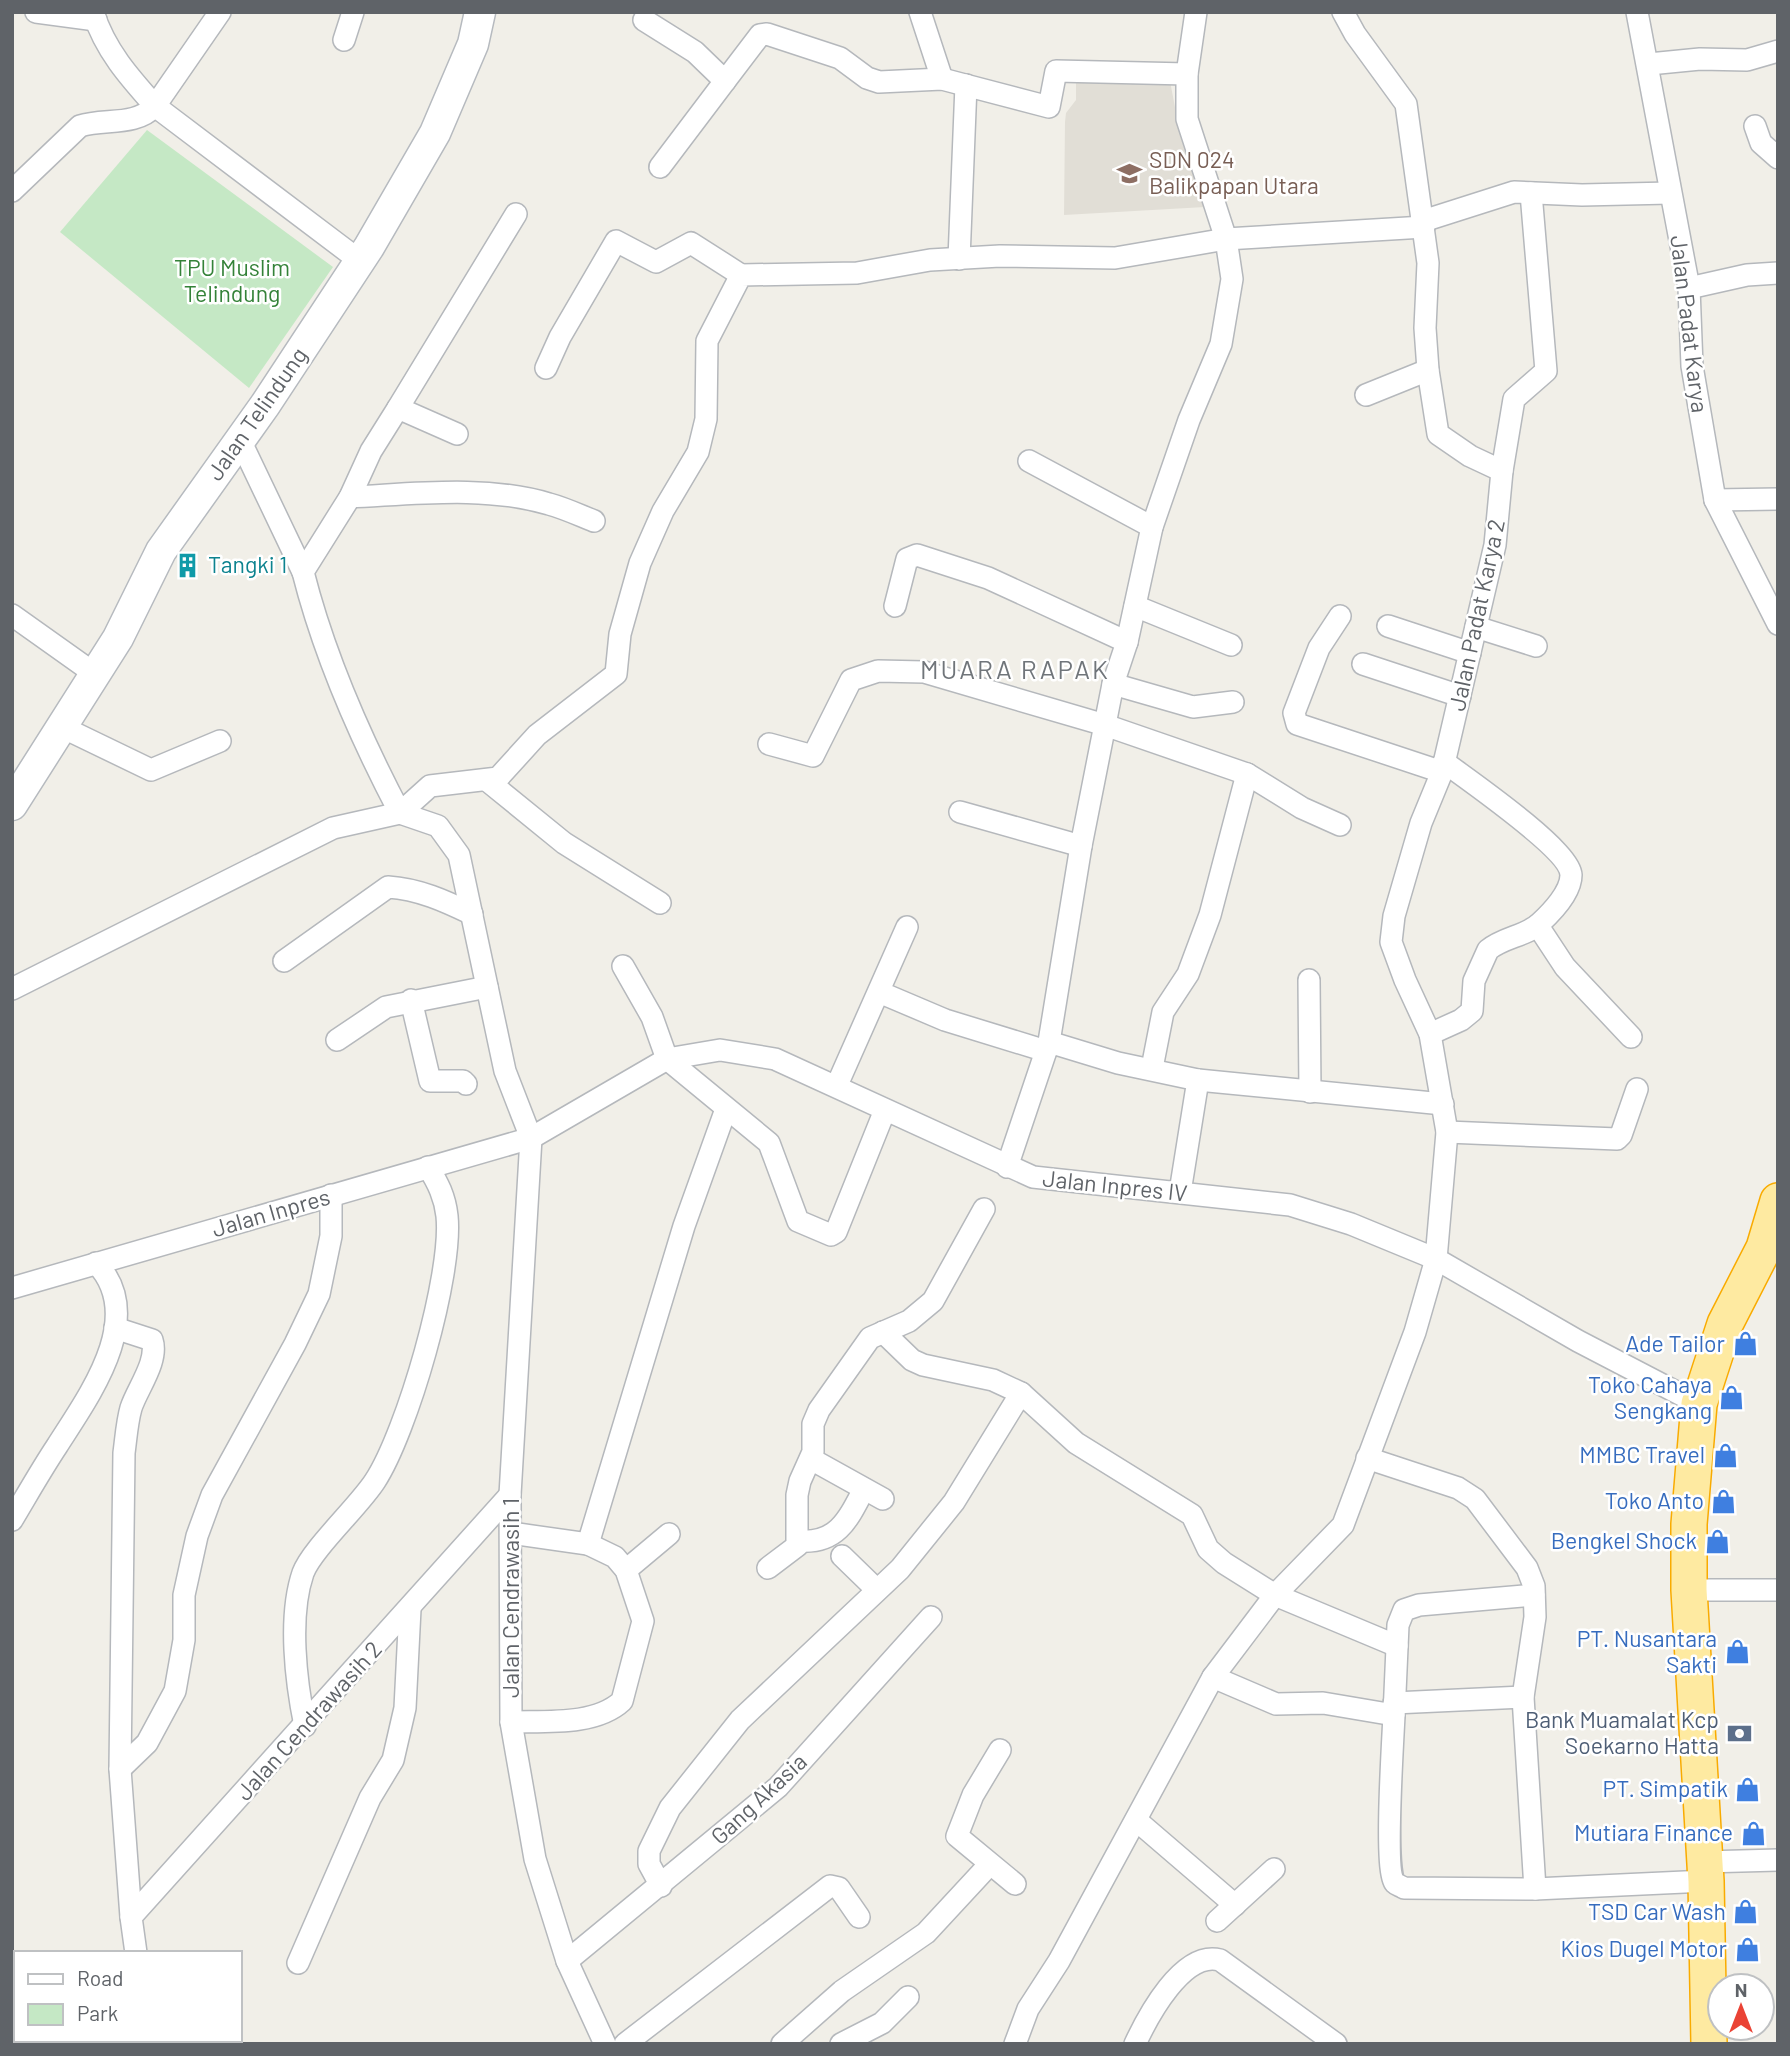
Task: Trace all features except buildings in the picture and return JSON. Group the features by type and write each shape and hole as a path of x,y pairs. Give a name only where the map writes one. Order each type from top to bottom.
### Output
{"highway":[{"path":"1709,2044 1705,1872 1689,1590 1689,1524 1699,1404 1726,1324 1764,1248 1776,1214"}],"main road":[{"name":"Jalan Telindung","path":"12,805 64,728 118,638 161,551 240,440 360,261 435,133 473,44 480,12"}],"street":[{"path":"36,12 94,16 119,65 155,106 360,261"},
{"path":"12,191 80,126 94,121 128,121 147,114 220,12"},
{"path":"344,40 353,12"},
{"path":"920,12 942,79"},
{"path":"1007,1167 1048,1046 1081,846 1113,684 1135,606 1152,527 1189,421 1221,344 1232,279 1226,239 1186,119 1186,74 1196,12"},
{"path":"1343,12 1355,34 1406,104 1428,263 1428,370 1438,434 1470,456 1503,471"},
{"name":"Jalan Padat Karya","path":"1637,12 1649,64 1689,288 1692,366 1715,500 1778,624"},
{"path":"644,20 695,52 725,81"},
{"path":"660,167 760,35 767,34 840,58 867,78 879,82 942,79 1049,107 1056,71 1186,74"},
{"path":"1649,64 1700,59 1747,60 1778,51"},
{"path":"959,259 966,85"},
{"path":"1755,126 1761,143 1778,158"},
{"path":"546,368 560,337 617,241 656,262 691,243 741,275 857,273 930,260 1115,258 1226,239 1423,224 1492,197 1514,192 1670,192"},
{"name":"Jalan Padat Karya 2","path":"1015,2044 1028,2009 1059,1961 1213,1677 1275,1595 1343,1525 1415,1332 1436,1259 1447,1132 1430,1034 1391,942 1401,882 1443,767 1495,545 1514,399 1546,371 1531,192"},
{"path":"303,572 350,497 371,451 516,214"},
{"path":"1689,288 1747,275 1778,273"},
{"path":"12,989 333,828 400,813 430,786 489,782 498,778 537,735 615,674 619,667 620,634 640,563 663,511 698,452 706,419 707,341 741,275"},
{"path":"1366,395 1428,370"},
{"path":"398,408 457,433"},
{"path":"240,440 303,572 315,620 381,777 400,813 438,826 459,855 505,1071 531,1138"},
{"path":"1029,461 1152,527"},
{"path":"350,497 463,492 494,494 548,503 594,521"},
{"path":"1715,500 1778,499"},
{"path":"895,606 907,559 917,555 988,578 1126,642"},
{"path":"1135,606 1231,645"},
{"path":"12,615 95,674"},
{"path":"1339,616 1319,648 1294,713 1297,724 1443,767 1543,837 1569,867 1570,883 1565,894 1538,926 1488,950 1474,981 1472,1011 1461,1020 1430,1034"},
{"path":"1388,626 1470,653"},
{"path":"1476,627 1536,646"},
{"path":"1363,664 1460,696"},
{"path":"769,744 813,756 851,680 878,671 924,672 1105,725 1247,774 1302,808 1340,825"},
{"path":"1113,684 1193,707 1233,702"},
{"path":"64,728 151,770 220,741"},
{"path":"1152,1068 1163,1012 1188,974 1210,915 1247,774"},
{"path":"489,782 564,843 660,903"},
{"path":"960,812 1081,846"},
{"path":"284,961 388,887 406,888 428,895 472,914"},
{"path":"1538,926 1565,967 1631,1037"},
{"path":"838,1085 907,927"},
{"path":"623,966 652,1017 667,1059 769,1143 798,1221 831,1235 836,1232 885,1110"},
{"path":"1309,980 1310,1092"},
{"path":"337,1040 386,1007 486,987"},
{"path":"879,992 945,1020 1198,1080 1443,1104"},
{"path":"411,1000 430,1080 463,1081 466,1084"},
{"name":"Jalan Inpres IV","path":"531,1138 667,1059 720,1050 775,1059 838,1085 885,1110 1032,1177 1101,1187 1180,1192 1290,1205 1351,1224 1436,1259 1578,1341 1699,1404"},
{"path":"1180,1192 1198,1080"},
{"path":"1447,1132 1617,1139 1622,1135 1637,1089"},
{"path":"588,1544 684,1226 726,1109"},
{"name":"Jalan Inpres","path":"12,1288 531,1138"},
{"name":"Jalan Cendrawasih 1","path":"531,1138 510,1496 511,1722 535,1859 567,1961 605,2044"},
{"path":"305,1726 297,1689 296,1602 304,1571 376,1480 402,1423 441,1285 448,1218 442,1189 429,1167"},
{"path":"120,1769 148,1743 175,1690 184,1640 184,1595 197,1536 212,1496 295,1344 319,1294 331,1236 331,1195"},
{"path":"768,1567 794,1551 799,1541 795,1528 797,1496 800,1481 811,1459 813,1424 819,1410 870,1338 909,1321 933,1301 984,1209"},
{"path":"12,1520 100,1378 115,1328 115,1297 107,1275 96,1263"},
{"path":"115,1328 152,1340 154,1345 148,1371 131,1409 124,1453 120,1769 136,1951"},
{"path":"883,1332 912,1360 923,1366 993,1380 1021,1394 1076,1443 1192,1515 1208,1549 1224,1563 1275,1595 1397,1646"},
{"path":"661,1886 649,1864 649,1850 670,1808 740,1720 900,1569 947,1511 1021,1394"},
{"path":"1367,1458 1458,1488 1475,1499 1527,1568 1534,1595 1535,1617 1523,1697 1535,1889"},
{"path":"799,1541 813,1542 831,1536 873,1494 811,1459"},
{"name":"Jalan Cendrawasih 2","path":"131,1917 510,1496"},
{"path":"511,1533 588,1544 615,1557 626,1570 643,1625 622,1701 598,1713 566,1721 511,1722"},
{"path":"626,1570 669,1534"},
{"path":"842,1556 877,1590"},
{"path":"1689,1590 1778,1590"},
{"path":"1534,1595 1419,1605 1404,1610 1398,1625 1394,1709 1390,1847 1395,1883 1404,1888 1423,1890 1535,1889 1705,1872 1778,1860"},
{"path":"298,1963 370,1798 393,1760 405,1708 410,1609"},
{"name":"Gang Akasia","path":"567,1961 778,1787 931,1617"},
{"path":"1213,1677 1276,1704 1323,1703 1394,1709 1523,1697"},
{"path":"1000,1751 973,1795 957,1832 959,1841 1015,1884"},
{"path":"1136,1820 1235,1905"},
{"path":"782,2044 842,1991 926,1933 989,1865"},
{"path":"1217,1921 1274,1869"},
{"path":"625,2044 830,1886 839,1888 859,1917"},
{"path":"1135,2044 1153,2004 1197,1961 1209,1957 1220,1960 1336,2044"},
{"path":"841,2044 882,2023 908,1997"}],"shaded area":[{"name":"SDN 024 Balikpapan Utara","path":"1076,81 1170,81 1181,139 1205,207 1064,215 1065,122 1066,113 1076,100"}],"green space":[{"name":"TPU Muslim Telindung","path":"147,130 333,267 249,388 60,232"}],"place":[{"name":"SDN 024 Balikpapan Utara","path":"1129,173"},
{"name":"Tangki 1","path":"188,565"},
{"name":"Ade Tailor","path":"1745,1344"},
{"name":"Toko Cahaya Sengkang","path":"1732,1398"},
{"name":"MMBC Travel","path":"1725,1455"},
{"name":"Toko Anto","path":"1724,1501"},
{"name":"Bengkel Shock","path":"1717,1541"},
{"name":"PT. Nusantara Sakti","path":"1737,1652"},
{"name":"Bank Muamalat Kcp Soekarno Hatta","path":"1739,1733"},
{"name":"PT. Simpatik","path":"1748,1789"},
{"name":"Mutiara Finance","path":"1753,1833"},
{"name":"TSD Car Wash","path":"1746,1912"},
{"name":"Kios Dugel Motor","path":"1747,1949"}],"district":[{"name":"MUARA RAPAK","path":"1015,670"}]}
